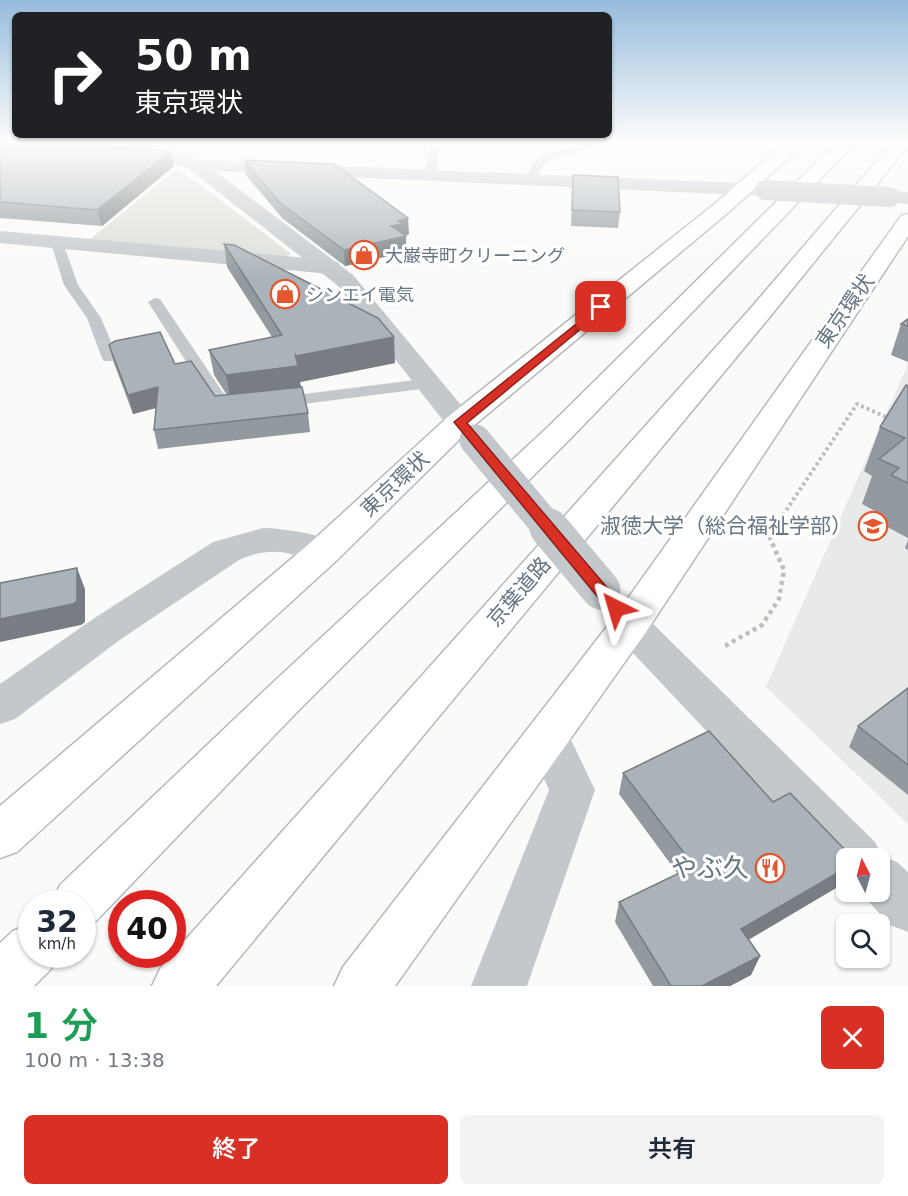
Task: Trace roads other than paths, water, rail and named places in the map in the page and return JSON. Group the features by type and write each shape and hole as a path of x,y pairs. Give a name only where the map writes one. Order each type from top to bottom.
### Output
{"highway":[{"name":"東京環状","path":"1,835 323,552 468,431 724,207 756,187"},
{"path":"91,890 281,701 560,432 802,187"},
{"name":"京葉道路","path":"180,986 751,323 865,187"},
{"name":"東京環状","path":"362,986 630,625 902,205"},
{"path":"0,981 18,964"}],"street":[{"path":"230,187 345,280 630,625 848,848"},
{"path":"693,187 753,190 902,205"},
{"path":"0,237 330,267"},
{"path":"0,707 106,629 226,551 246,541 271,538 294,541 323,552"},
{"path":"499,986 572,790 547,736"},
{"path":"890,890 908,907"}],"lane":[{"path":"57,243 71,285 94,318 110,358"},
{"path":"154,302 225,408 431,383"}],"place":[{"name":"大巌寺町クリーニング","path":"364,255"},
{"name":"シンエイ電気","path":"285,294"},
{"name":"淑徳大学（総合福祉学部）","path":"873,526"},
{"name":"やぶ久","path":"770,868"}]}
